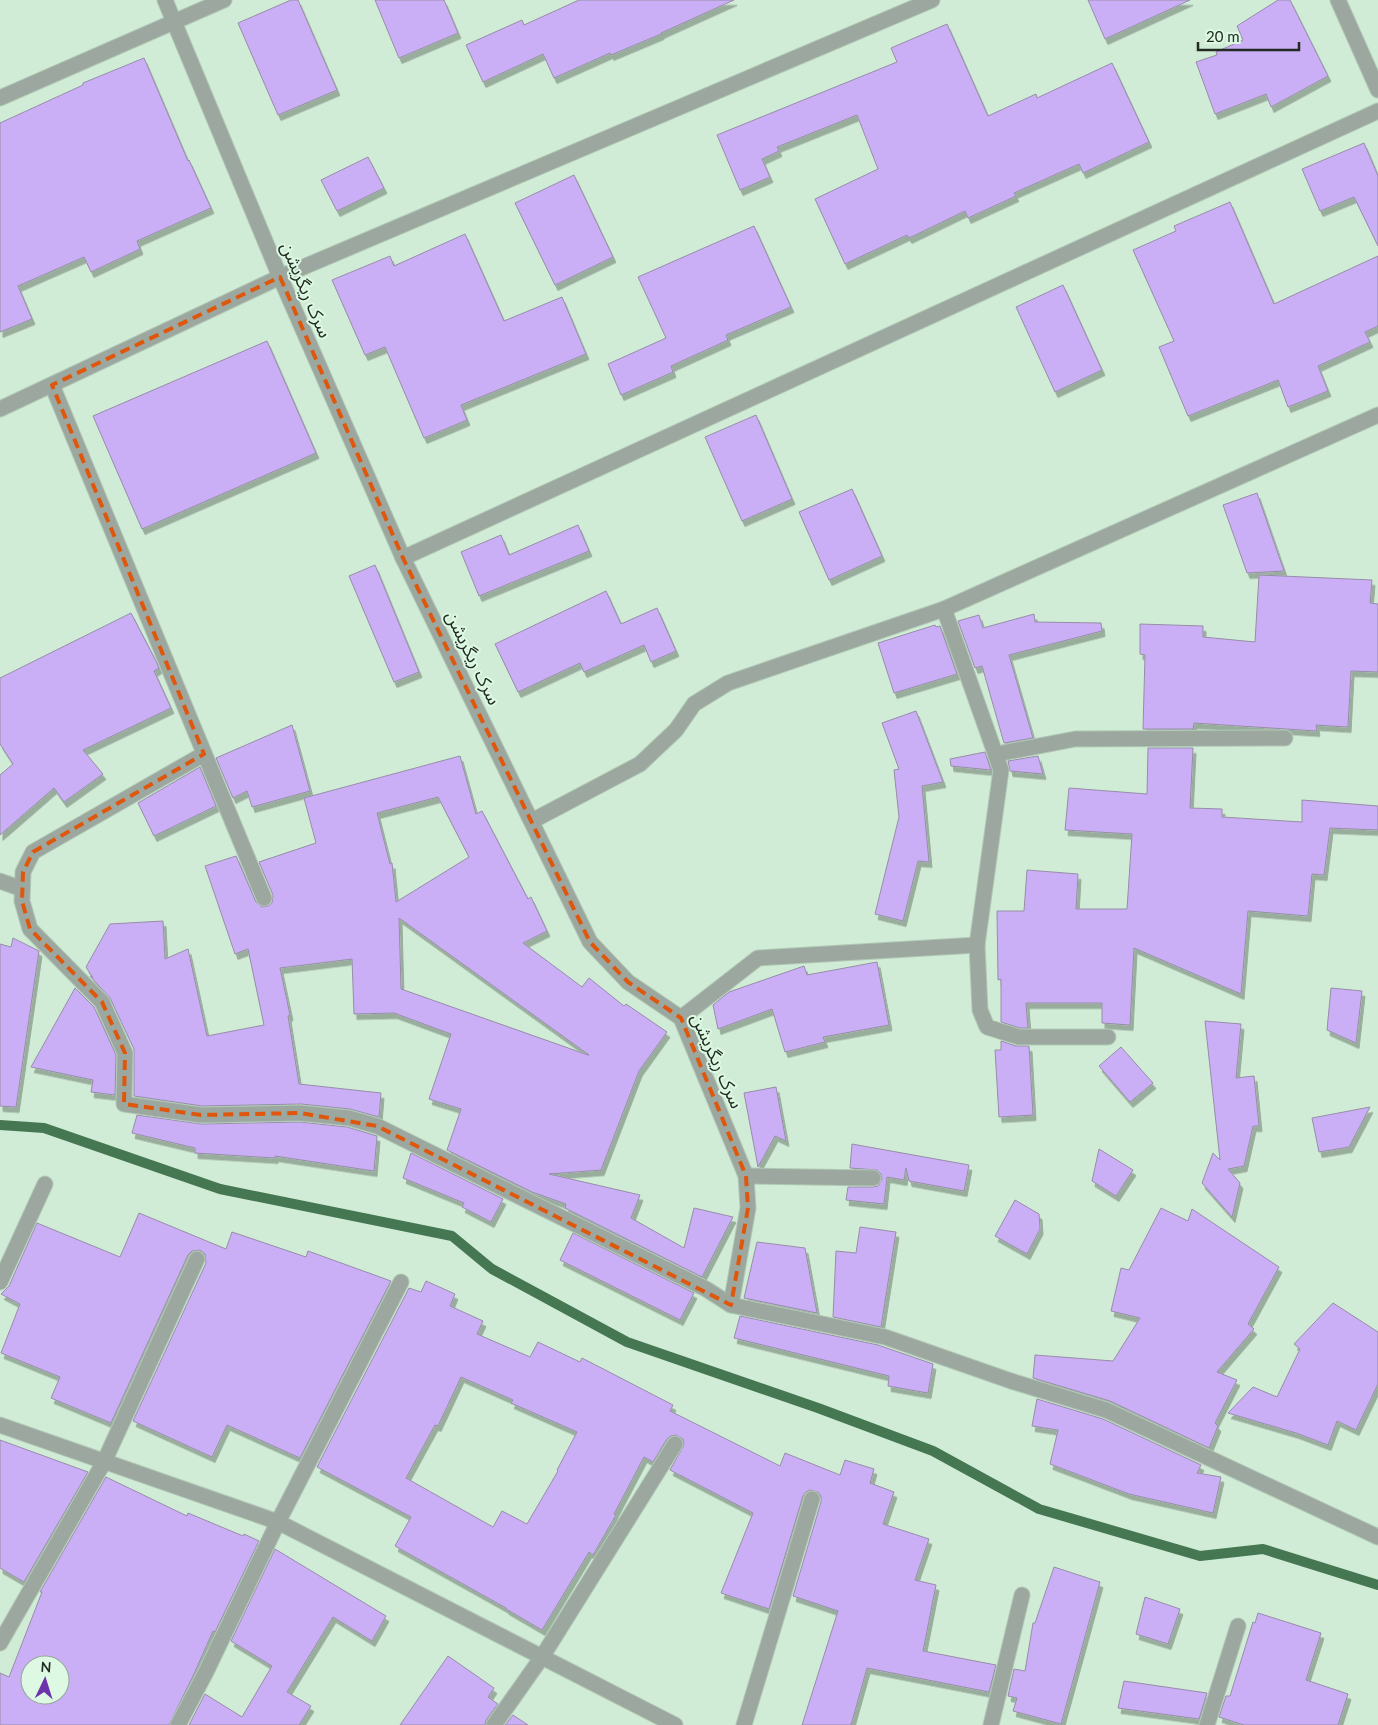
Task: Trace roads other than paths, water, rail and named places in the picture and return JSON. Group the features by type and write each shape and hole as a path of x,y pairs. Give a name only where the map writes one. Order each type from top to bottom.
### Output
{"street":[{"name":"سرک ریگریشن","path":"165,0 280,277 403,558 590,942 628,982 681,1018 746,1176 748,1208 731,1305"},
{"path":"0,98 224,0"},
{"path":"0,409 280,277 932,0"},
{"path":"1338,0 1378,90"},
{"path":"403,558 1378,111"},
{"path":"52,385 264,898"},
{"path":"532,821 640,764 676,730 694,704 728,683 944,609 1378,415"},
{"path":"944,609 997,754 1001,770 977,945 980,1010 987,1027 1019,1037 1108,1037"},
{"path":"997,754 1075,739 1285,738"},
{"path":"204,754 33,852 23,872 22,901 30,929 102,1002 126,1053 124,1104 201,1115 300,1113 349,1118 376,1126 697,1284 731,1305 885,1337 1011,1381 1106,1410 1378,1537"},
{"path":"0,881 22,889"},
{"path":"681,1018 758,958 977,945"},
{"path":"746,1176 873,1178"},
{"path":"0,1282 45,1184"},
{"path":"0,1643 104,1462 197,1259"},
{"path":"178,1725 206,1672 278,1522 401,1282"},
{"path":"0,1425 278,1522 542,1657 665,1723"},
{"path":"494,1725 542,1657 675,1444"},
{"path":"744,1725 812,1499"},
{"path":"991,1725 1022,1595"},
{"path":"1208,1725 1238,1626"}],"waterway":[{"path":"0,1125 44,1128 220,1189 452,1236 492,1269 627,1342 818,1408 933,1451 1039,1509 1200,1556 1263,1549 1378,1585"}]}
